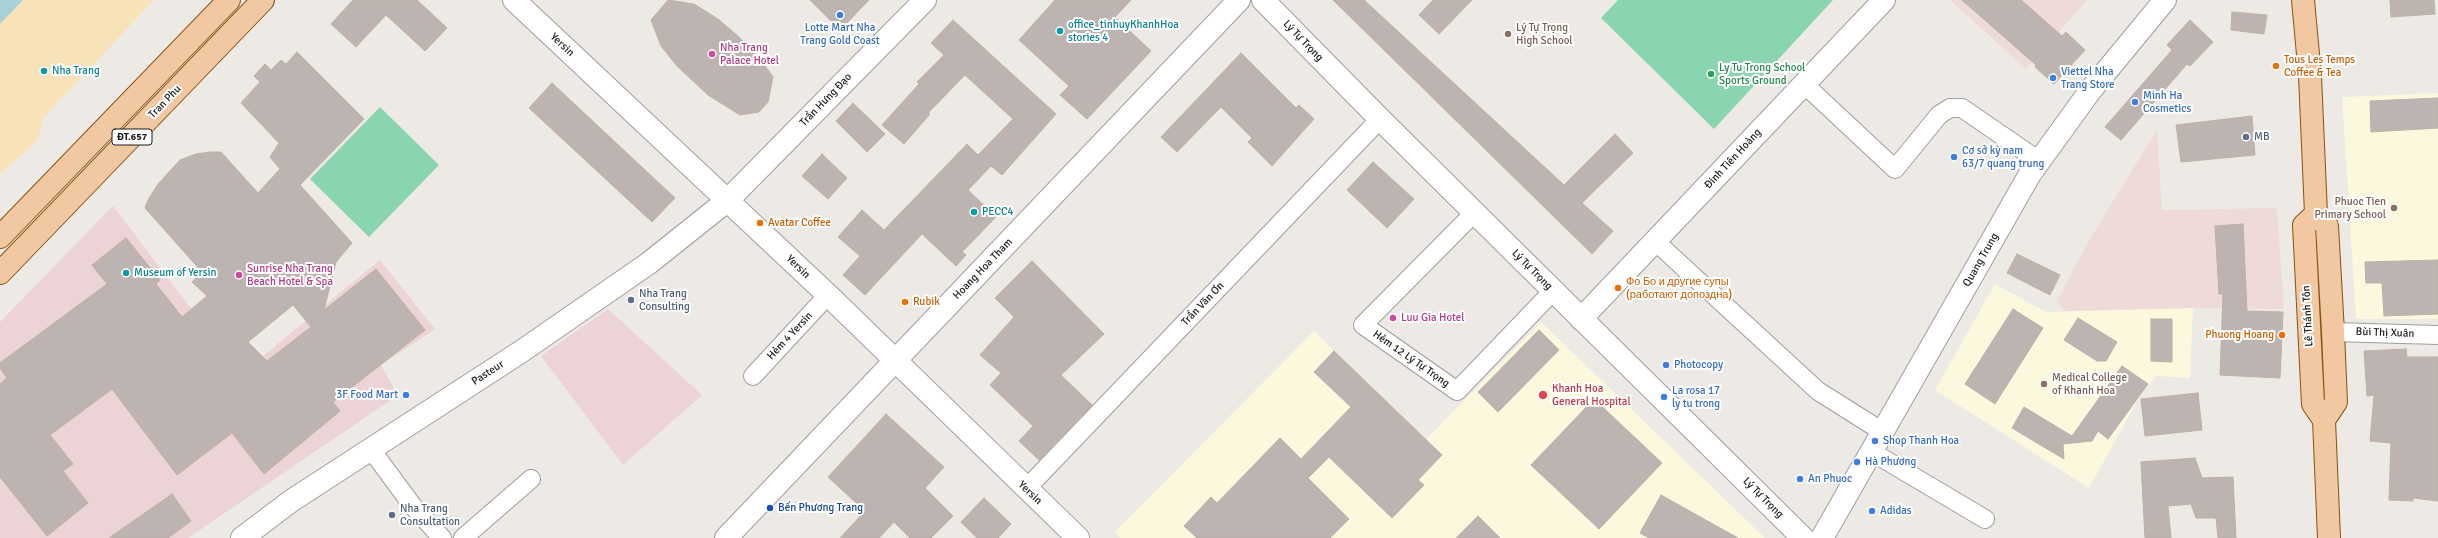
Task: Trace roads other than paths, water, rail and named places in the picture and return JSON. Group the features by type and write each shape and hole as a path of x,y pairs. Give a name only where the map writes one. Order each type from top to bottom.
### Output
{"main road":[{"name":"ĐT.657","path":"0,237 228,0"},
{"name":"Tran Phu","path":"0,274 264,0"},
{"path":"2304,0 2310,76 2316,214 2327,226 2333,332 2336,402 2324,420 2329,538"},
{"name":"Lê Thánh Tôn","path":"2316,214 2304,225 2312,404 2324,420"},
{"path":"2309,332 2333,332"}],"street":[{"name":"Yersin","path":"514,0 828,295 1078,538"},
{"name":"Trần Hưng Đạo","path":"728,200 925,0"},
{"name":"Hoang Hoa Tham","path":"726,538 1239,0"},
{"name":"Lý Tự Trọng","path":"1263,0 1474,213 1803,538"},
{"name":"Đinh Tiên Hoàng","path":"1581,318 1884,0"},
{"name":"Quang Trung","path":"1822,538 2039,161 2090,91 2165,0"},
{"path":"1804,84 1895,169 1939,116 1950,108 1962,108 2039,161"},
{"name":"Trần Văn Ơn","path":"1026,489 1380,119"},
{"name":"Pasteur","path":"242,538 291,501 370,448 522,351 649,263 728,200"},
{"name":"Hẻm 12 Lý Tự Trọng","path":"1474,213 1363,325 1457,391 1553,291"},
{"path":"1655,241 1818,391 1882,432"},
{"name":"Hẻm 4 Yersin","path":"753,376 828,295"},
{"name":"Bùi Thị Xuân","path":"2333,332 2438,335"},
{"path":"370,448 412,505 442,538"},
{"path":"1872,452 1985,519"},
{"path":"463,538 531,479"}],"water":[{"path":"0,0 23,0 0,24"}],"place":[{"name":"Lotte Mart Nha Trang Gold Coast","path":"840,15"},
{"name":"office_tinhuyKhanhHoa stories 4","path":"1060,31"},
{"name":"Lý Tự Trọng High School","path":"1508,34"},
{"name":"Nha Trang Palace Hotel","path":"712,54"},
{"name":"Tous Les Temps Coffee & Tea","path":"2276,66"},
{"name":"Nha Trang","path":"44,71"},
{"name":"Ly Tu Trong School Sports Ground","path":"1711,74"},
{"name":"Viettel Nha Trang Store","path":"2053,78"},
{"name":"Minh Ha Cosmetics","path":"2135,102"},
{"name":"MB","path":"2246,137"},
{"name":"Cơ sở kỳ nam 63/7 quang trung","path":"1954,157"},
{"name":"Phuoc Tien Primary School","path":"2394,208"},
{"name":"PECC4","path":"974,212"},
{"name":"Avatar Coffee","path":"760,223"},
{"name":"Museum of Yersin","path":"126,273"},
{"name":"Sunrise Nha Trang Beach Hotel & Spa","path":"239,275"},
{"name":"Фо Бо и другие супы (работают допоздна)","path":"1618,288"},
{"name":"Nha Trang Consulting","path":"631,300"},
{"name":"Rubik","path":"905,302"},
{"name":"Luu Gia Hotel","path":"1393,318"},
{"name":"Phuong Hoang","path":"2282,335"},
{"name":"Photocopy","path":"1666,365"},
{"name":"Medical College of Khanh Hoa","path":"2044,384"},
{"name":"3F Food Mart","path":"406,395"},
{"name":"Khanh Hoa General Hospital","path":"1543,395"},
{"name":"La rosa 17 ly tu trong","path":"1664,397"},
{"name":"Shop Thanh Hoa","path":"1875,441"},
{"name":"Hà Phương","path":"1857,462"},
{"name":"An Phuoc","path":"1800,479"},
{"name":"Bến Phương Trang","path":"770,508"},
{"name":"Adidas","path":"1872,511"},
{"name":"Nha Trang Consultation","path":"392,515"}]}
